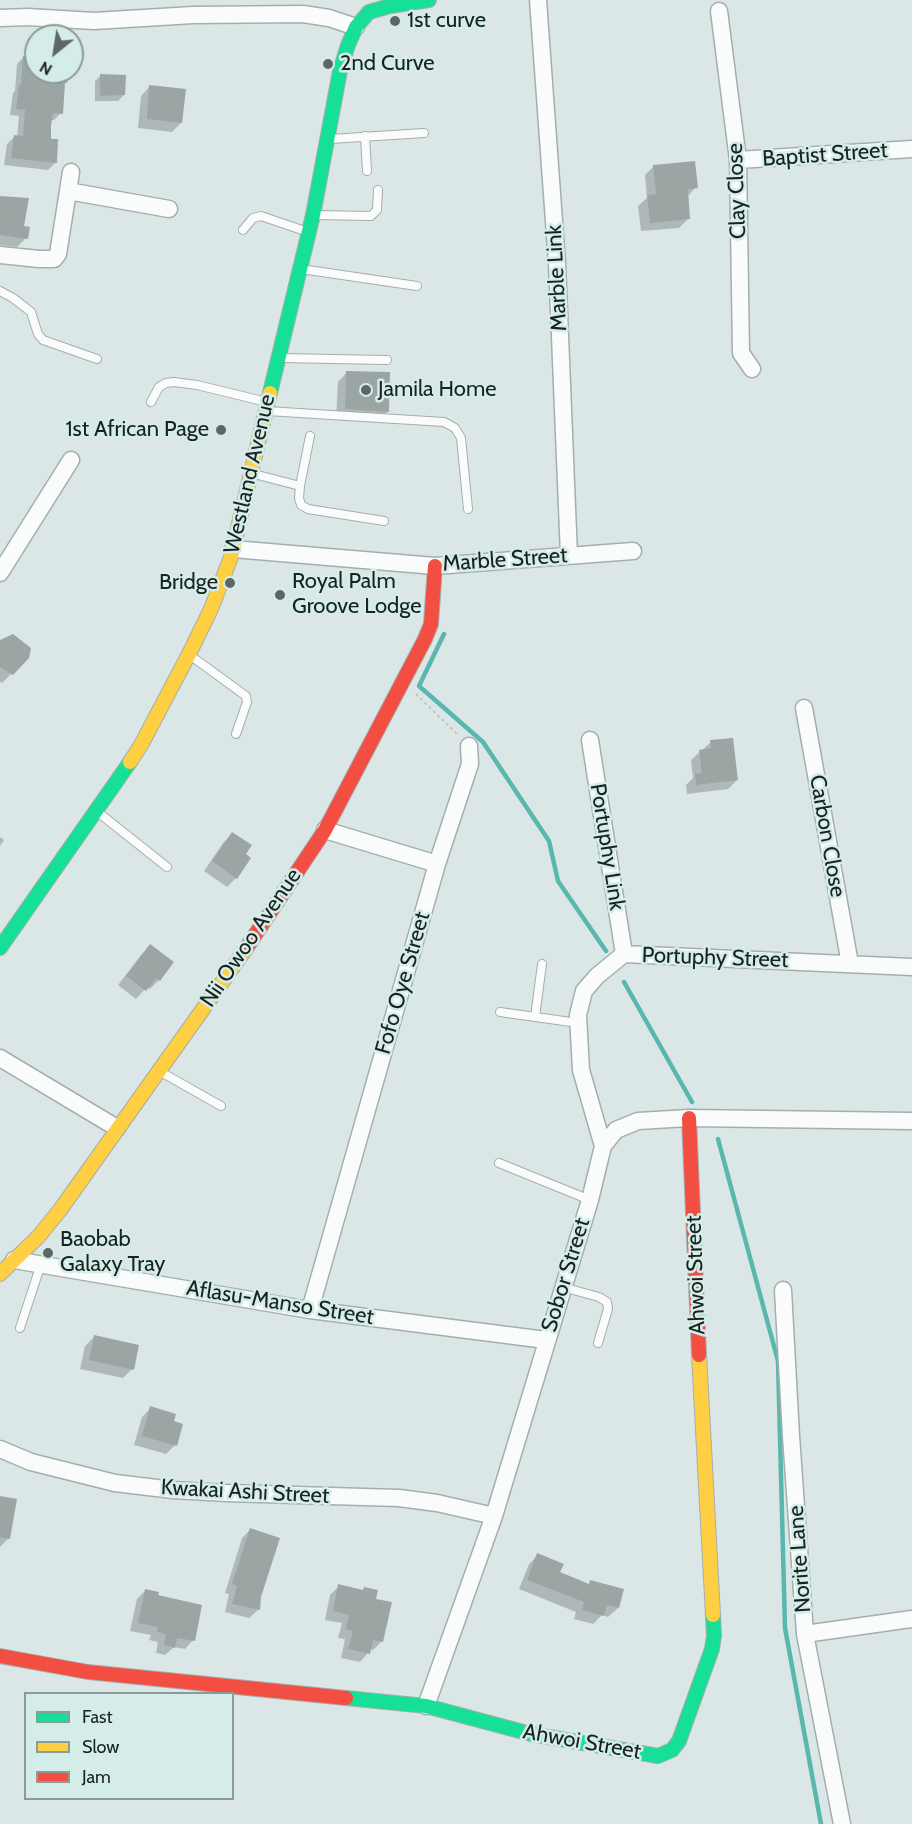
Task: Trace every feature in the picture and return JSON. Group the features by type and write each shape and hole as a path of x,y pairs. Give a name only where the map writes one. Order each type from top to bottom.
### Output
{"street":[{"name":"Westland Avenue","path":"0,948 141,745 211,609 233,549 252,473 313,215 340,71 356,27 369,12 429,0"},
{"name":"Marble Link","path":"538,0 557,263 569,556"},
{"name":"Clay Close","path":"719,11 738,160 741,353 752,369"},
{"path":"0,18 94,21 204,15 303,14 337,20 356,27"},
{"name":"Baptist Street","path":"738,160 912,149"},
{"path":"0,255 39,260 54,259 58,254 70,172"},
{"path":"68,191 169,208"},
{"path":"0,573 71,460"},
{"name":"Marble Street","path":"233,549 435,566 633,551"},
{"name":"Nii Owoo Avenue","path":"0,1274 39,1236 60,1210 236,963 325,830 426,639 431,624 435,566"},
{"name":"Carbon Close","path":"804,708 850,963"},
{"name":"Portuphy Link","path":"590,740 624,954"},
{"name":"Fofo Oye Street","path":"310,1310 436,864 470,764 469,746"},
{"path":"325,830 436,864"},
{"name":"Portuphy Street","path":"603,1146 580,1070 578,1015 584,992 597,976 624,954 912,967"},
{"path":"0,1058 117,1128"},
{"path":"603,1146 616,1131 638,1121 689,1118 912,1121"},
{"name":"Ahwoi Street","path":"0,1656 88,1672 426,1706 531,1734 658,1756 672,1750 679,1741 712,1649 714,1636 689,1118"},
{"name":"Sobor Street","path":"426,1706 494,1516 590,1200 603,1146"},
{"name":"Aflasu-Manso Street","path":"14,1260 310,1310 546,1340"},
{"name":"Norite Lane","path":"783,1290 791,1448 805,1634 842,1824"},
{"name":"Kwakai Ashi Street","path":"0,1449 31,1462 114,1483 227,1493 399,1498 437,1503 494,1516"},
{"path":"805,1634 912,1619"}],"lane":[{"path":"327,139 424,133"},
{"path":"365,136 367,171"},
{"path":"313,215 371,216 377,210 378,190"},
{"path":"243,230 253,218 261,216 309,232"},
{"path":"300,269 417,286"},
{"path":"0,291 31,312 38,334 44,340 97,359"},
{"path":"278,358 387,360"},
{"path":"151,402 159,387 174,382 197,385 267,406 444,422 455,428 461,438 468,509"},
{"path":"310,436 300,486 301,505 308,509 384,521"},
{"path":"252,473 300,486"},
{"path":"189,654 246,696 247,702 236,734"},
{"path":"97,811 167,867"},
{"path":"536,1017 542,964"},
{"path":"500,1012 578,1023"},
{"path":"158,1071 221,1106"},
{"path":"499,1163 590,1200"},
{"path":"20,1328 41,1264"},
{"path":"562,1287 599,1297 607,1302 608,1309 598,1343"}],"path":[{"path":"403,682 469,746"}],"building":[{"path":"23,56 24,84 65,84 63,114 53,113 51,126 51,139 58,139 57,163 11,158 14,135 23,136 25,110 16,109 19,85 21,85"},
{"path":"100,74 126,75 125,95 100,96"},
{"path":"149,85 186,89 182,123 147,119"},
{"path":"695,161 698,188 688,189 690,219 650,223 647,195 656,194 653,165"},
{"path":"0,196 29,198 24,226 30,227 28,239 0,235"},
{"path":"346,371 390,372 389,412 345,409"},
{"path":"13,634 31,648 29,658 13,675 0,667 0,640"},
{"path":"733,738 738,780 696,785 695,774 702,773 699,750 711,748 710,740"},
{"path":"232,832 252,845 246,854 251,858 237,879 212,861"},
{"path":"150,944 174,962 160,981 156,978 146,991 126,976"},
{"path":"94,1335 139,1345 134,1370 89,1360"},
{"path":"150,1406 176,1414 174,1421 183,1424 177,1446 142,1436"},
{"path":"0,1496 17,1499 10,1539 0,1537"},
{"path":"250,1528 280,1538 261,1597 260,1610 232,1604 237,1586 232,1584"},
{"path":"537,1553 564,1564 560,1572 589,1584 590,1580 624,1589 619,1608 607,1605 604,1616 582,1610 584,1602 527,1580"},
{"path":"338,1584 363,1590 364,1587 378,1590 376,1599 392,1602 383,1642 373,1640 370,1654 348,1649 353,1631 346,1629 349,1615 333,1611"},
{"path":"145,1589 159,1592 158,1595 202,1605 195,1641 177,1638 175,1648 164,1645 166,1634 157,1632 158,1627 138,1623"}],"waterway":[{"path":"444,634 419,686 483,742 549,841 558,881 606,951"},
{"path":"624,982 692,1102"},
{"path":"718,1139 778,1361 785,1628 821,1824"}],"traffic: fast":[{"path":"270,393 313,215 340,71 348,45 356,27 369,12 429,0"},
{"path":"0,948 130,762"},
{"path":"346,1698 426,1706 531,1734 658,1756 672,1750 679,1741 712,1649 713,1615"}],"traffic: slow":[{"path":"130,762 189,654 211,609 231,557 270,393"},
{"path":"0,1274 39,1236 60,1210 245,950"},
{"path":"699,1355 713,1615"}],"traffic: jam":[{"path":"245,950 325,830 425,639 431,624 435,566"},
{"path":"689,1118 699,1355"},
{"path":"0,1656 88,1672 346,1698"}],"place":[{"name":"1st curve","path":"395,21"},
{"name":"2nd Curve","path":"328,64"},
{"name":"Jamila Home","path":"366,390"},
{"name":"1st African Page","path":"221,430"},
{"name":"Bridge","path":"230,583"},
{"name":"Royal Palm Groove Lodge","path":"280,595"},
{"name":"Baobab Galaxy Tray","path":"48,1253"}]}
